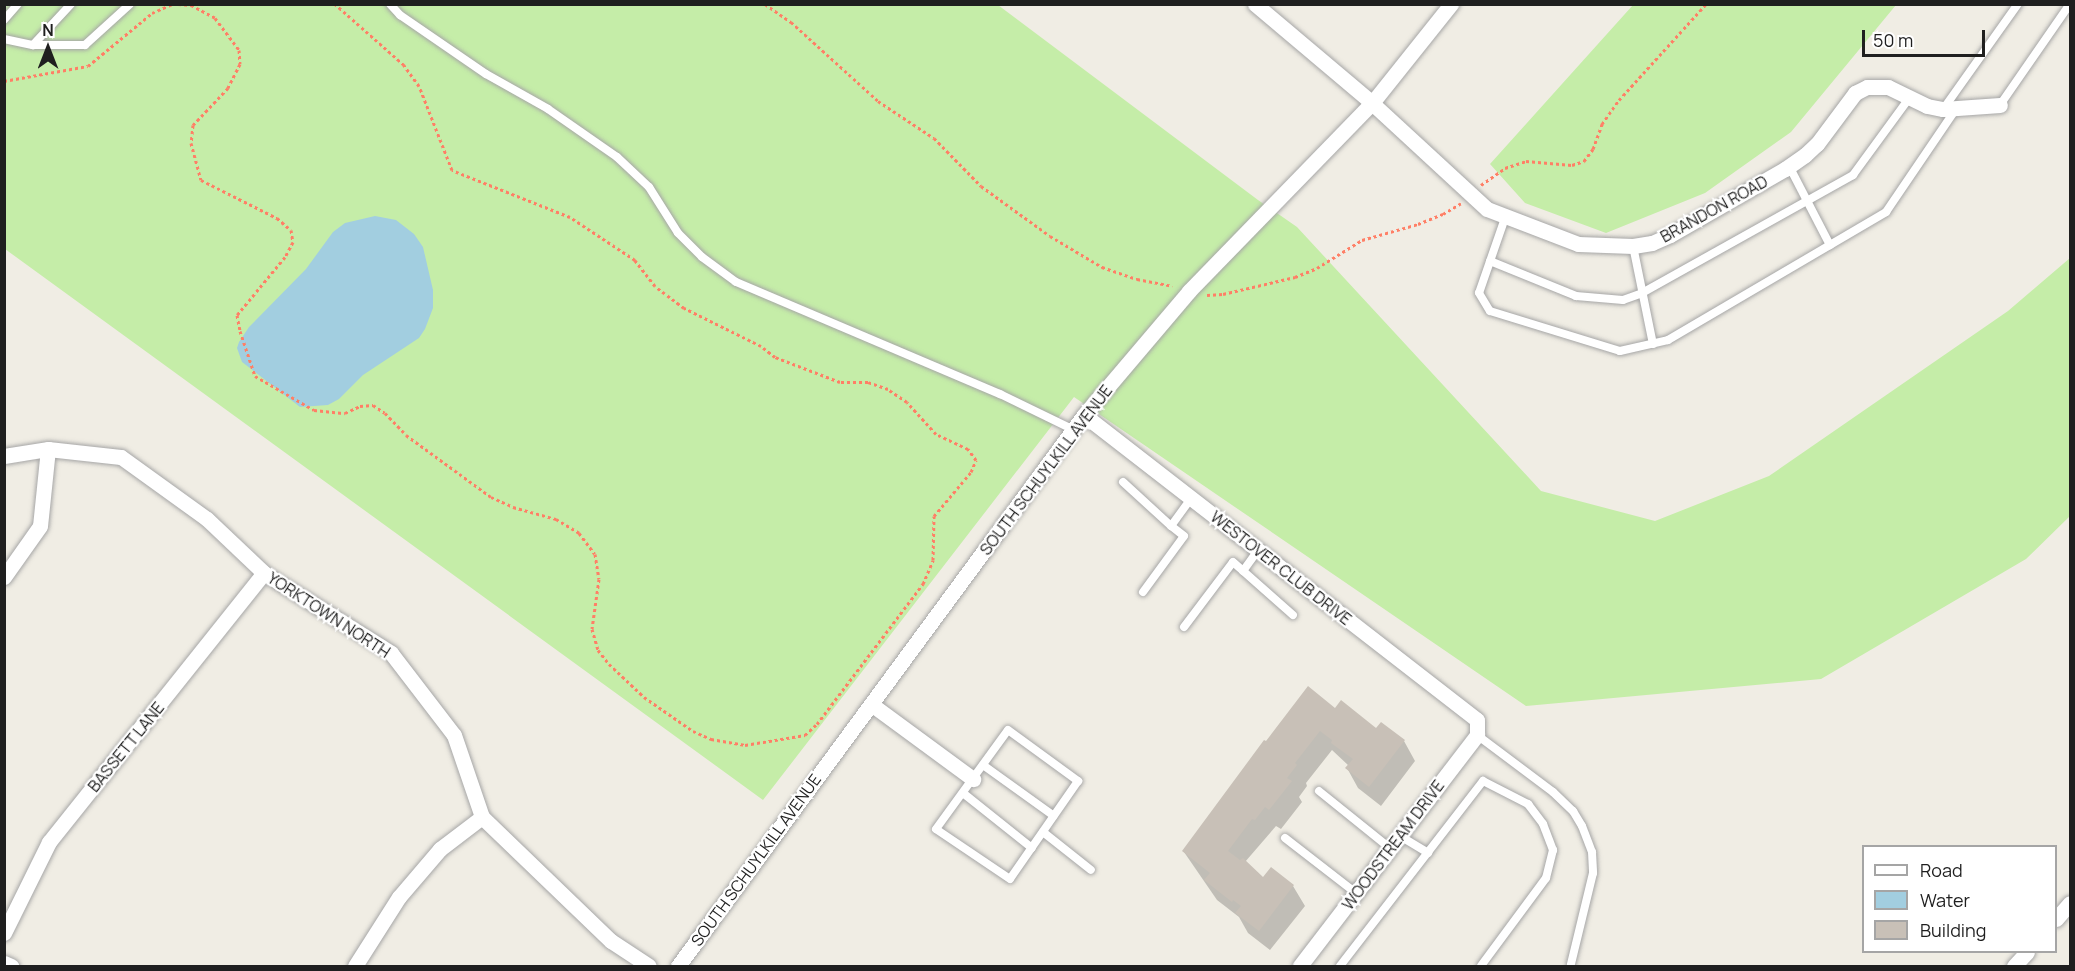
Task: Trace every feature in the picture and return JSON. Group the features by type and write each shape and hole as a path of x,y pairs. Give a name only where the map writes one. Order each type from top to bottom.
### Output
{"street":[{"name":"BRANDON ROAD","path":"1254,4 1372,103 1487,209 1505,218 1578,244 1633,246 1652,243 1670,235 1790,166 1817,144 1855,93 1867,87 1888,87 1927,106 1949,109 2000,105"},
{"name":"SOUTH SCHUYLKILL AVENUE","path":"678,966 1084,415 1189,291 1372,103 1451,4"},
{"name":"WESTOVER CLUB DRIVE","path":"1084,415 1258,550 1477,728"},
{"path":"4,577 40,526 48,450"},
{"name":"YORKTOWN NORTH","path":"4,456 48,450 121,457 207,519 264,573 392,653 454,735 482,817 611,941 649,966"},
{"name":"BASSETT LANE","path":"4,933 50,842 264,573"},
{"path":"871,704 973,779"},
{"name":"WOODSTREAM DRIVE","path":"1300,966 1400,836 1477,728"},
{"path":"355,966 399,897 440,849 482,817"},
{"path":"2057,918 2070,903"},
{"path":"2014,966 2025,953"},
{"path":"4,963 11,966"}],"lane":[{"path":"4,20 18,4"},
{"path":"33,45 70,4"},
{"path":"4,39 33,45 85,45 130,4"},
{"path":"390,4 400,15 486,74 548,109 617,157 649,187 678,233 702,257 736,282 1000,394 1074,430"},
{"path":"1505,218 1479,293 1490,311 1620,351 1668,340 1886,212 1949,109 2018,4"},
{"path":"2000,105 2070,4"},
{"path":"1490,261 1576,296 1623,300 1642,293 1853,175 1910,97"},
{"path":"1790,166 1830,245"},
{"path":"1633,246 1653,344"},
{"path":"1123,482 1184,536 1143,592"},
{"path":"1171,526 1191,498"},
{"path":"1243,571 1258,550"},
{"path":"1184,627 1233,562 1293,615"},
{"path":"1477,728 1553,792 1573,811 1582,826 1592,852 1593,873 1571,964"},
{"path":"1008,730 1078,781 1010,879 936,829 973,779 1008,730"},
{"path":"983,765 1054,816"},
{"path":"1340,966 1483,781 1528,804 1543,824 1553,850 1546,878 1481,966"},
{"path":"1319,791 1390,849"},
{"path":"963,793 1032,848"},
{"path":"1043,832 1092,870"},
{"path":"1400,836 1428,853"},
{"path":"1285,838 1356,893"}],"path":[{"path":"178,4 191,5 215,18 239,50 240,64 228,88 193,125 191,143 201,180 277,218 291,230 293,242 285,257 237,315 255,376 314,410 345,412 360,406 373,405 406,435 491,497 513,507 556,519 579,533 595,554 599,579 592,629 598,650 609,664 644,697 693,731 711,739 745,745 805,735 817,724 923,584 933,560 934,516 942,503 965,480 976,460 968,450 936,434 907,402 888,389 868,382 840,382 775,357 761,346 684,308 655,286 635,260 570,217 452,170 419,86 404,65 383,43 335,4"},
{"path":"765,4 791,22 878,101 934,138 981,186 1050,236 1102,267 1137,279 1206,295 1223,294 1295,277 1317,268 1362,240 1443,214 1505,168 1526,161 1572,165 1584,161 1593,149 1602,124 1619,100 1706,4"}],"green space":[{"path":"5,5 998,5 1297,227 1541,491 1655,521 1769,476 2008,311 2070,258 2070,516 2026,559 1821,679 1526,706 1074,397 763,800 5,249"},
{"path":"1633,5 1896,5 1791,132 1705,193 1606,233 1525,203 1490,164"}],"water":[{"path":"375,216 396,220 414,234 423,247 433,290 433,308 425,329 419,338 363,375 339,399 328,405 300,407 242,362 237,348 239,342 249,327 306,269 333,232 345,223"}],"building":[{"path":"1308,686 1335,708 1341,700 1376,728 1381,722 1405,740 1369,787 1345,768 1353,759 1331,743 1332,740 1320,731 1295,763 1297,765 1287,778 1292,781 1269,810 1265,807 1255,820 1252,819 1228,851 1240,860 1243,858 1263,877 1271,867 1294,885 1259,931 1235,913 1241,906 1233,900 1232,902 1204,880 1210,873 1182,851 1264,740 1266,741"}]}
